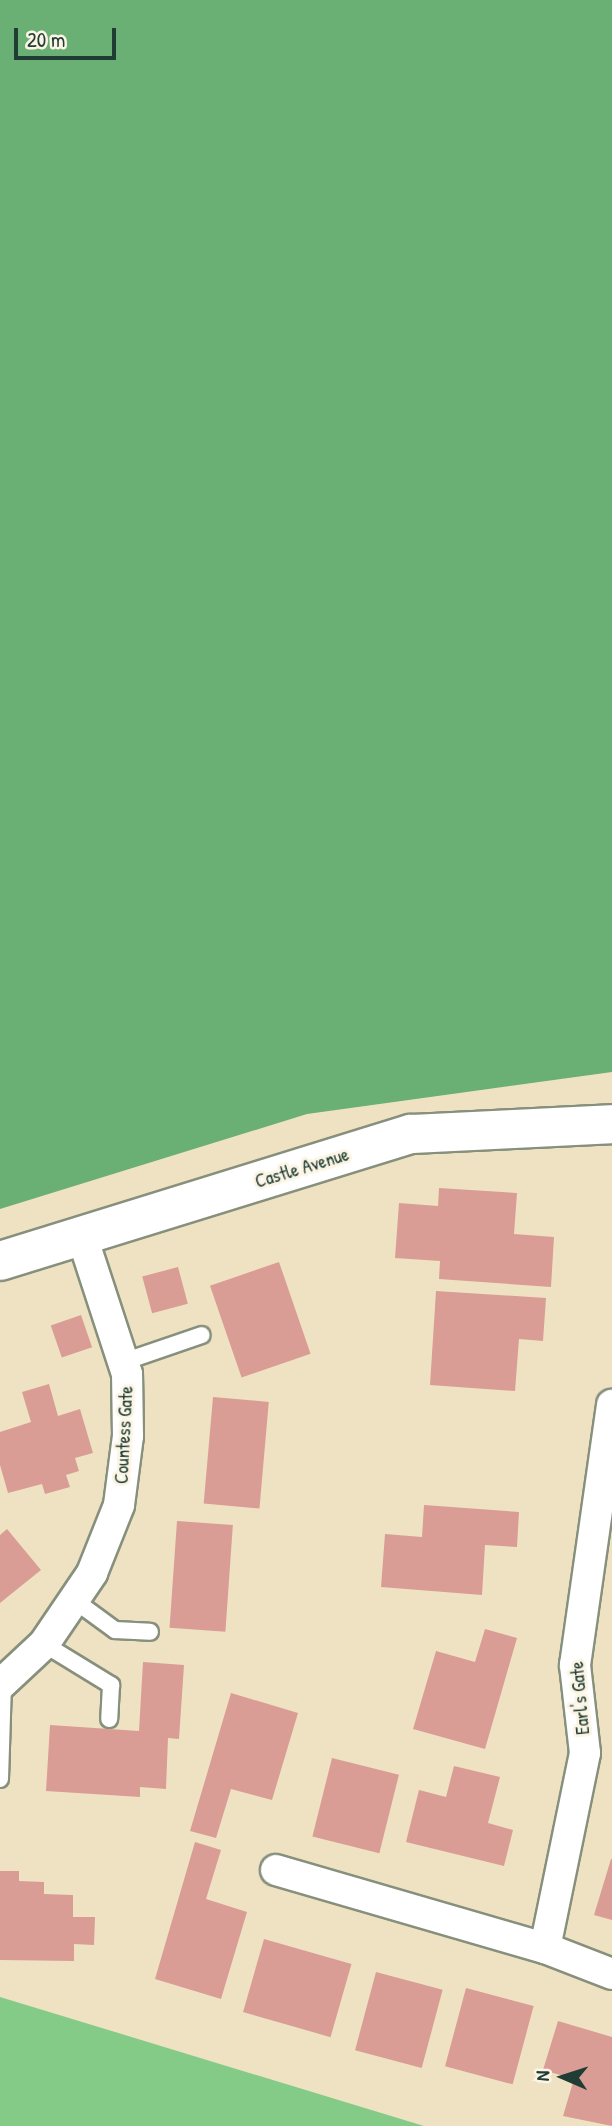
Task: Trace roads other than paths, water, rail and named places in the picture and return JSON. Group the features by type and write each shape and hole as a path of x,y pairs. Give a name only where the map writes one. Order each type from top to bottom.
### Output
{"street":[{"name":"Castle Avenue","path":"0,1261 411,1134 612,1124"},
{"name":"Countess Gate","path":"2,1685 44,1644 92,1573 119,1505 128,1436 123,1362 82,1236"},
{"name":"Earl's Gate","path":"545,1948 585,1754 575,1665 612,1405"},
{"path":"276,1870 545,1948 612,1974"}],"lane":[{"path":"123,1362 202,1335"},
{"path":"74,1600 115,1630 150,1632"},
{"path":"44,1644 111,1685 108,1720"},
{"path":"0,1779 2,1685"}]}
